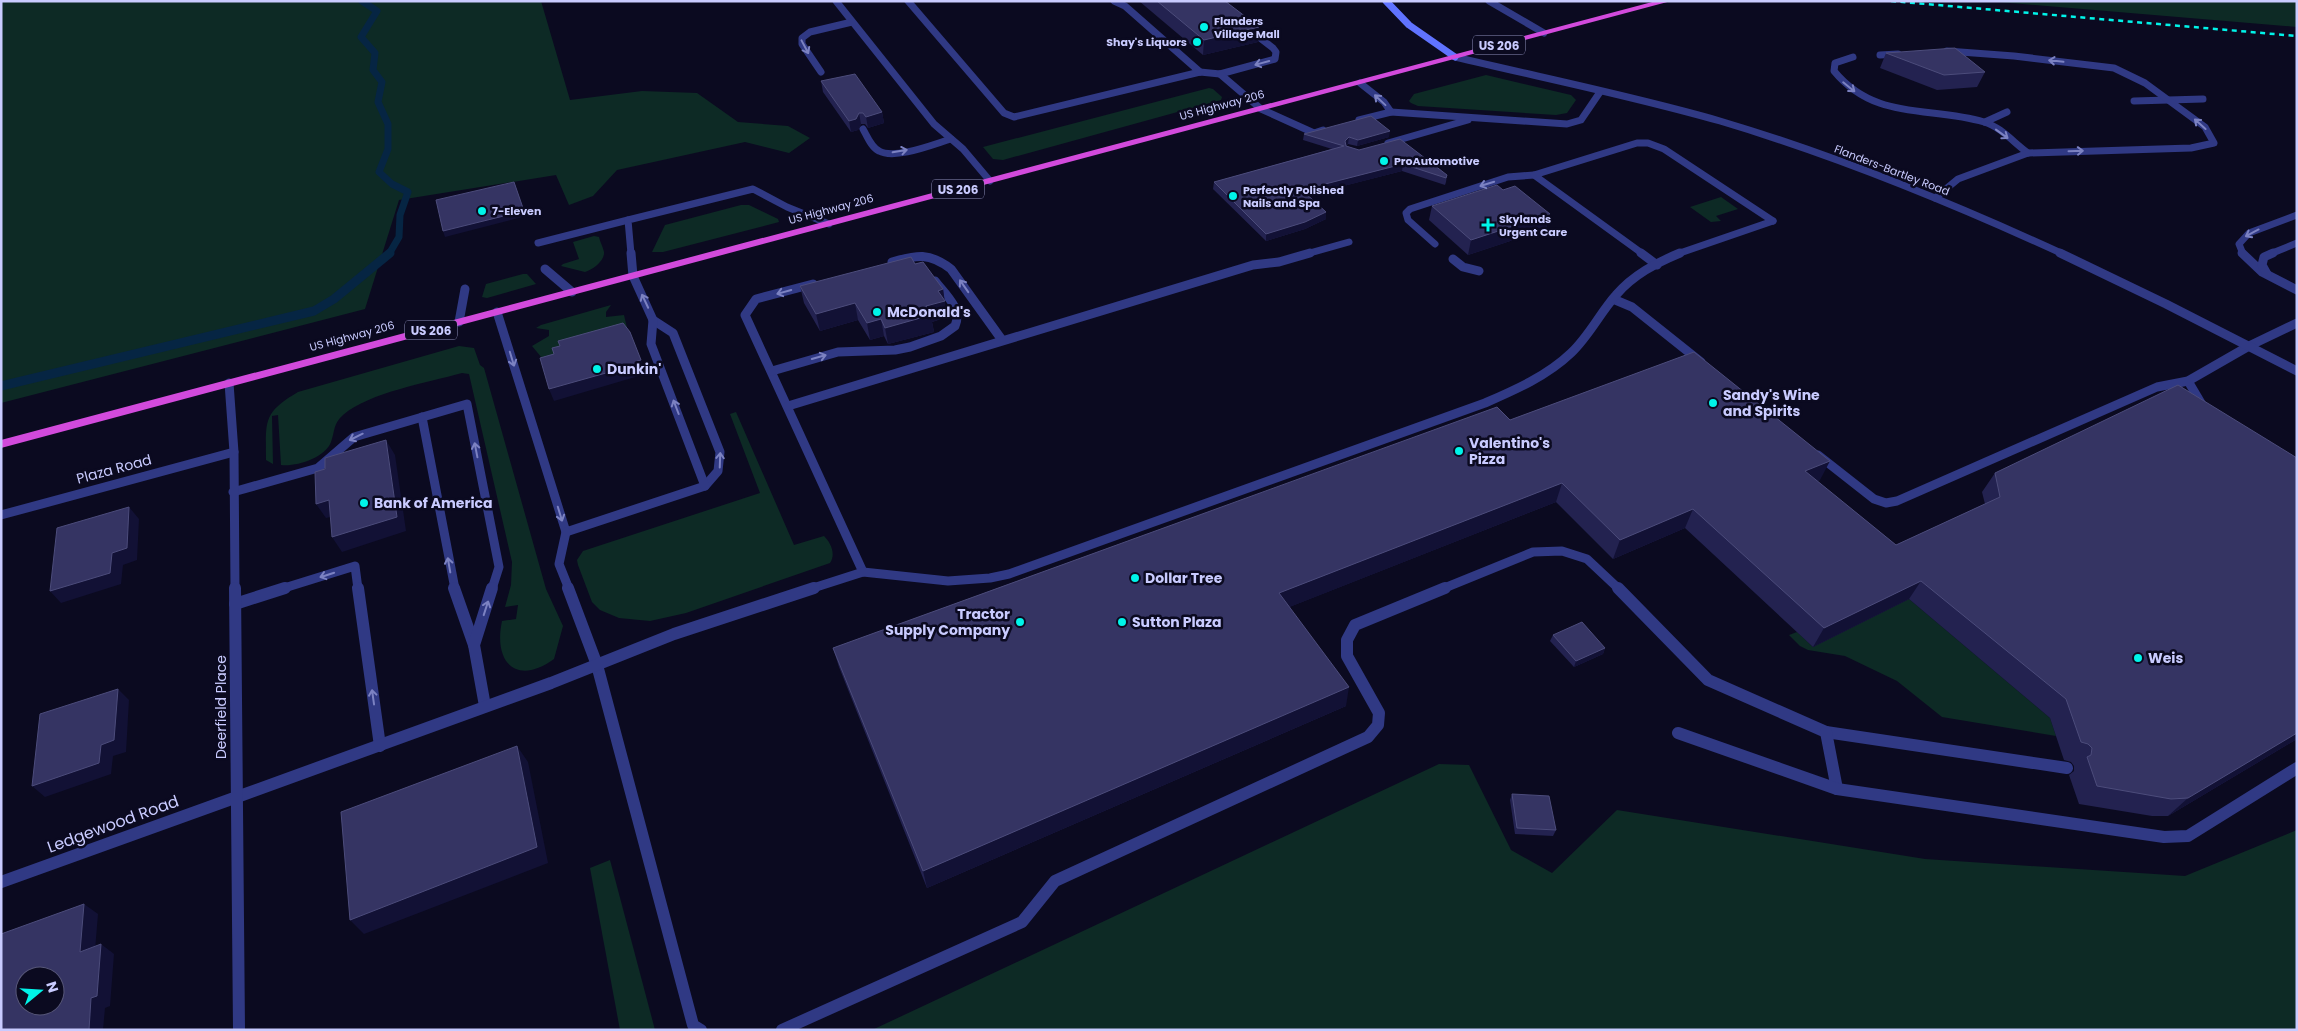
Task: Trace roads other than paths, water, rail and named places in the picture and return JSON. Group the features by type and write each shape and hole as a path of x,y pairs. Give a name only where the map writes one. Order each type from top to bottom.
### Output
{"highway":[{"name":"US Highway 206","path":"1,444 1667,1"}],"main road":[{"path":"1386,1 1409,25 1455,57"}],"street":[{"path":"836,1 934,124 963,149 990,181"},
{"path":"908,1 1004,113 1010,116 1023,116 1200,72 1220,74 1271,60 1276,56 1269,44 1241,23"},
{"path":"1114,1 1125,6 1200,72"},
{"path":"1489,1 1544,33"},
{"path":"821,72 802,44 802,38 810,32 852,22"},
{"path":"1935,198 1958,179 2028,153 2191,148 2214,143 2204,126 2136,78 2102,66 1994,54 1941,51"},
{"path":"1880,55 1907,53"},
{"name":"Flanders-Bartley Road","path":"1455,57 1700,116 1760,134 1935,198 2032,240 2297,371"},
{"path":"1853,57 1838,61 1834,65 1834,71 1844,83 1867,98 1886,105 1986,122 2028,153"},
{"path":"1220,74 1261,109 1315,135 1333,127"},
{"path":"1360,82 1384,102 1391,112"},
{"path":"1352,122 1391,112 1573,124 1585,116 1600,92"},
{"path":"2134,101 2203,99"},
{"path":"1986,122 2007,112"},
{"path":"1384,144 1474,118"},
{"path":"863,129 878,150 885,153 907,150 951,139"},
{"path":"822,281 756,299 745,314 863,572 948,581 990,578 1009,574 1485,403 1538,377 1571,353 1613,299 1633,278 1672,256 1773,221 1664,149 1648,143 1637,143 1534,175 1508,177 1410,209 1406,212 1408,220 1435,244"},
{"path":"1534,175 1657,265"},
{"path":"538,243 753,189 788,207 829,224"},
{"path":"2297,215 2249,233 2239,244 2240,251 2246,259 2267,274 2297,290"},
{"path":"566,532 705,486 714,480 719,472 720,452 673,333 654,320 633,276 628,220"},
{"path":"788,406 1002,340 1253,266 1279,262 1349,242"},
{"path":"2267,274 2262,265 2264,257 2297,243"},
{"path":"879,266 917,256 934,257 952,269 1002,340"},
{"path":"917,256 922,263"},
{"path":"1454,259 1463,267 1479,270"},
{"path":"545,269 572,292"},
{"path":"772,371 836,352 848,350 896,350 945,334 957,324 959,318 957,311 928,271"},
{"path":"459,322 465,289"},
{"path":"1613,299 1632,307 1708,368"},
{"path":"497,312 566,532 559,564 596,665 693,1025 701,1030"},
{"path":"654,320 651,344 705,486"},
{"path":"1808,447 1874,499 1886,503 1891,502 2157,386 2188,381 2249,346 2297,323"},
{"path":"2188,381 2208,414"},
{"name":"Deerfield Place","path":"229,383 234,452 240,1030"},
{"path":"233,492 318,468 354,437 467,404 499,568 474,645"},
{"path":"422,417 452,582 474,645 485,706"},
{"name":"Plaza Road","path":"1,515 234,452"},
{"path":"782,1030 1022,922 1054,880 1368,737 1378,727 1380,713 1372,695 1357,676 1345,651 1349,632 1355,625 1533,552 1562,551 1587,559 1646,615 1708,680 1826,732 2067,768"},
{"path":"236,604 355,566 380,746"},
{"name":"Ledgewood Road","path":"1,882 551,683 674,634 863,572"},
{"path":"1826,732 1837,789"},
{"path":"1678,733 1837,789 2177,838 2188,836 2297,768"}],"waterway":[{"path":"362,1 377,11 361,37 375,53 373,70 382,82 378,102 388,124 388,149 379,172 392,184 408,192 400,215 399,237 389,254"},
{"path":"1,386 314,311 334,299 389,254"}],"railway":[{"path":"1891,1 2297,36"}],"place":[{"name":"Flanders Village Mall","path":"1204,27"},
{"name":"Shay's Liquors","path":"1197,42"},
{"name":"ProAutomotive","path":"1384,161"},
{"name":"Perfectly Polished Nails and Spa","path":"1233,196"},
{"name":"7-Eleven","path":"482,211"},
{"name":"Skylands Urgent Care","path":"1488,225"},
{"name":"McDonald's","path":"877,312"},
{"name":"Dunkin'","path":"597,369"},
{"name":"Sandy's Wine and Spirits","path":"1713,403"},
{"name":"Valentino's Pizza","path":"1459,451"},
{"name":"Bank of America","path":"364,503"},
{"name":"Dollar Tree","path":"1135,578"},
{"name":"Tractor Supply Company","path":"1020,622"},
{"name":"Sutton Plaza","path":"1122,622"},
{"name":"Weis","path":"2138,658"}]}
